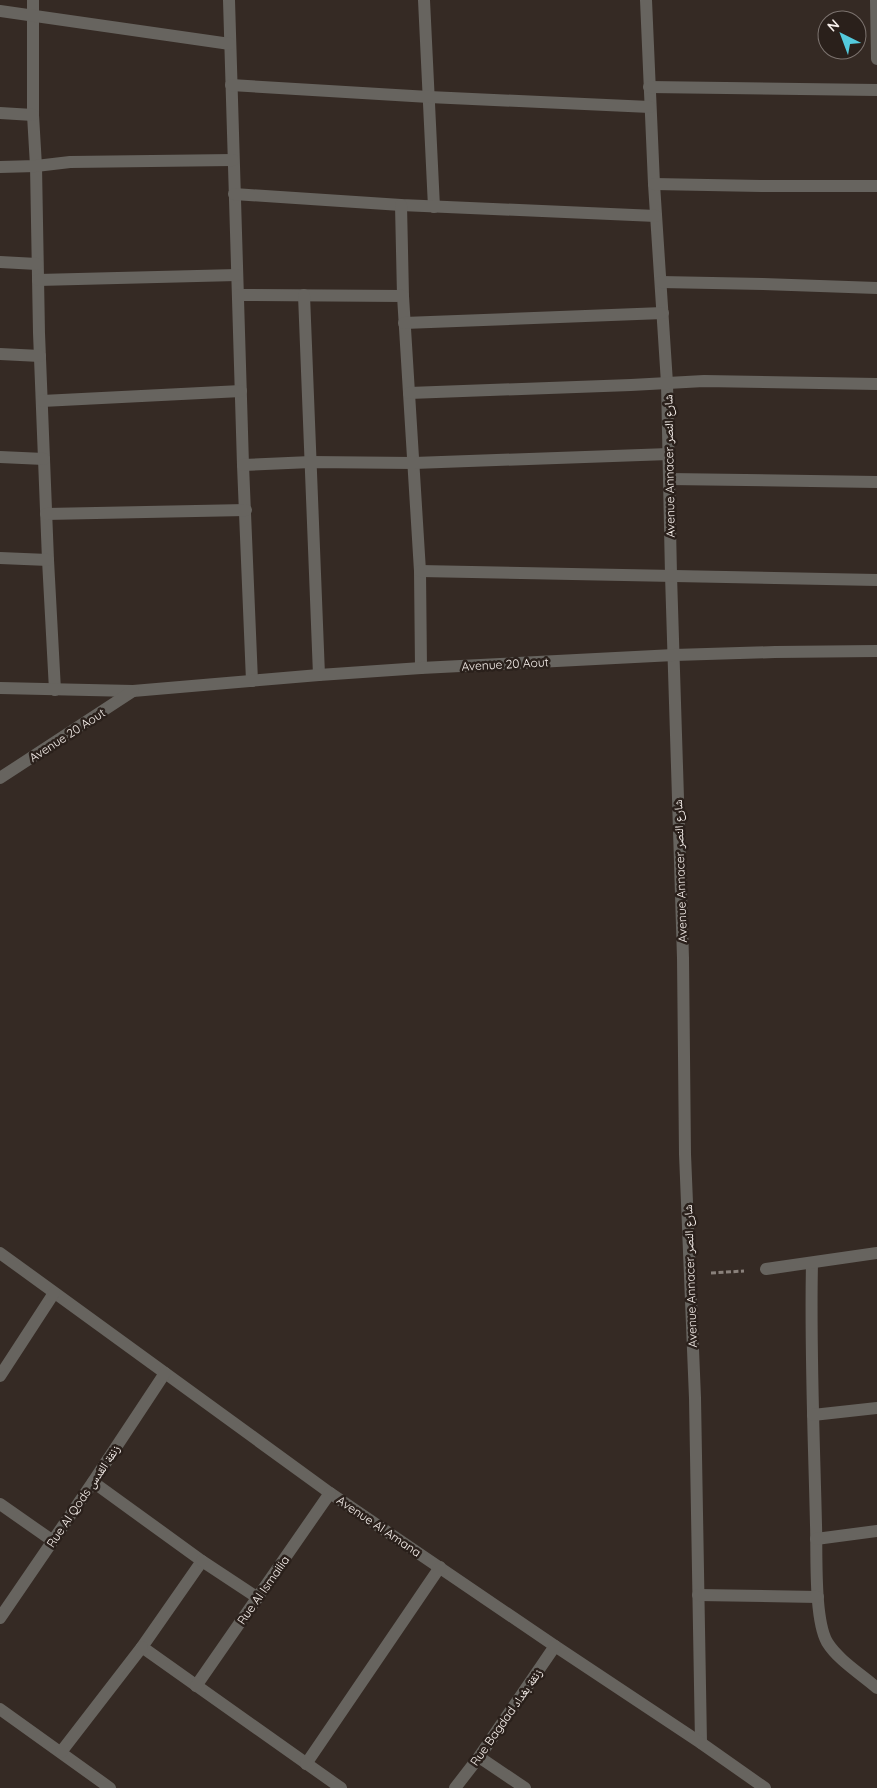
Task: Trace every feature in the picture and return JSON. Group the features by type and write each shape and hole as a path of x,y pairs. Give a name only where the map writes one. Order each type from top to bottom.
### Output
{"street":[{"path":"33,0 33,115 36,166 37,264 46,514 55,690"},
{"path":"229,0 243,465 252,681"},
{"path":"424,0 434,207"},
{"name":"Avenue Annacer شارع النصر","path":"646,0 654,184 667,383 670,575 684,958 685,1154 695,1398 701,1743"},
{"path":"876,0 877,59"},
{"path":"0,11 230,44"},
{"path":"231,86 650,107"},
{"path":"649,86 877,90"},
{"path":"0,113 33,115"},
{"path":"0,166 36,166 70,162 233,160"},
{"path":"654,184 877,186"},
{"path":"234,194 434,207 656,216"},
{"path":"401,205 404,323 420,571 421,668"},
{"path":"0,262 37,264"},
{"path":"38,280 237,275"},
{"path":"661,282 877,288"},
{"path":"239,295 403,296"},
{"path":"304,295 319,675"},
{"path":"404,323 663,313"},
{"path":"0,354 40,356"},
{"path":"409,394 704,381 877,384"},
{"path":"42,401 241,391"},
{"path":"243,465 311,462 414,463 669,454"},
{"path":"0,457 44,459"},
{"path":"670,479 877,482"},
{"path":"46,514 246,510"},
{"path":"0,558 48,560"},
{"path":"420,571 877,580"},
{"name":"Avenue 20 Aout","path":"0,688 133,691 421,668 674,655 775,652 877,652"},
{"name":"Avenue 20 Aout","path":"0,778 133,691"},
{"name":"Avenue Al Amana","path":"0,1253 330,1493 701,1743 748,1783 765,1788"},
{"path":"766,1269 877,1253"},
{"path":"812,1263 816,1539 818,1597 822,1628 827,1642 839,1656 877,1688"},
{"path":"0,1376 54,1293"},
{"name":"Rue Al Qods زنقة القدس","path":"0,1618 165,1373"},
{"path":"813,1415 877,1408"},
{"path":"93,1482 258,1598"},
{"name":"Rue Al Ismailia","path":"196,1686 330,1493"},
{"path":"0,1504 53,1541"},
{"path":"816,1539 877,1531"},
{"path":"61,1752 142,1647 202,1560"},
{"path":"306,1764 440,1567"},
{"path":"698,1595 818,1597"},
{"name":"Rue Bagdad زنقة بغداد","path":"456,1788 555,1646"},
{"path":"142,1647 342,1788"},
{"path":"0,1709 110,1788"},
{"path":"479,1757 525,1788"}],"path":[{"path":"690,1275 766,1269"}]}
